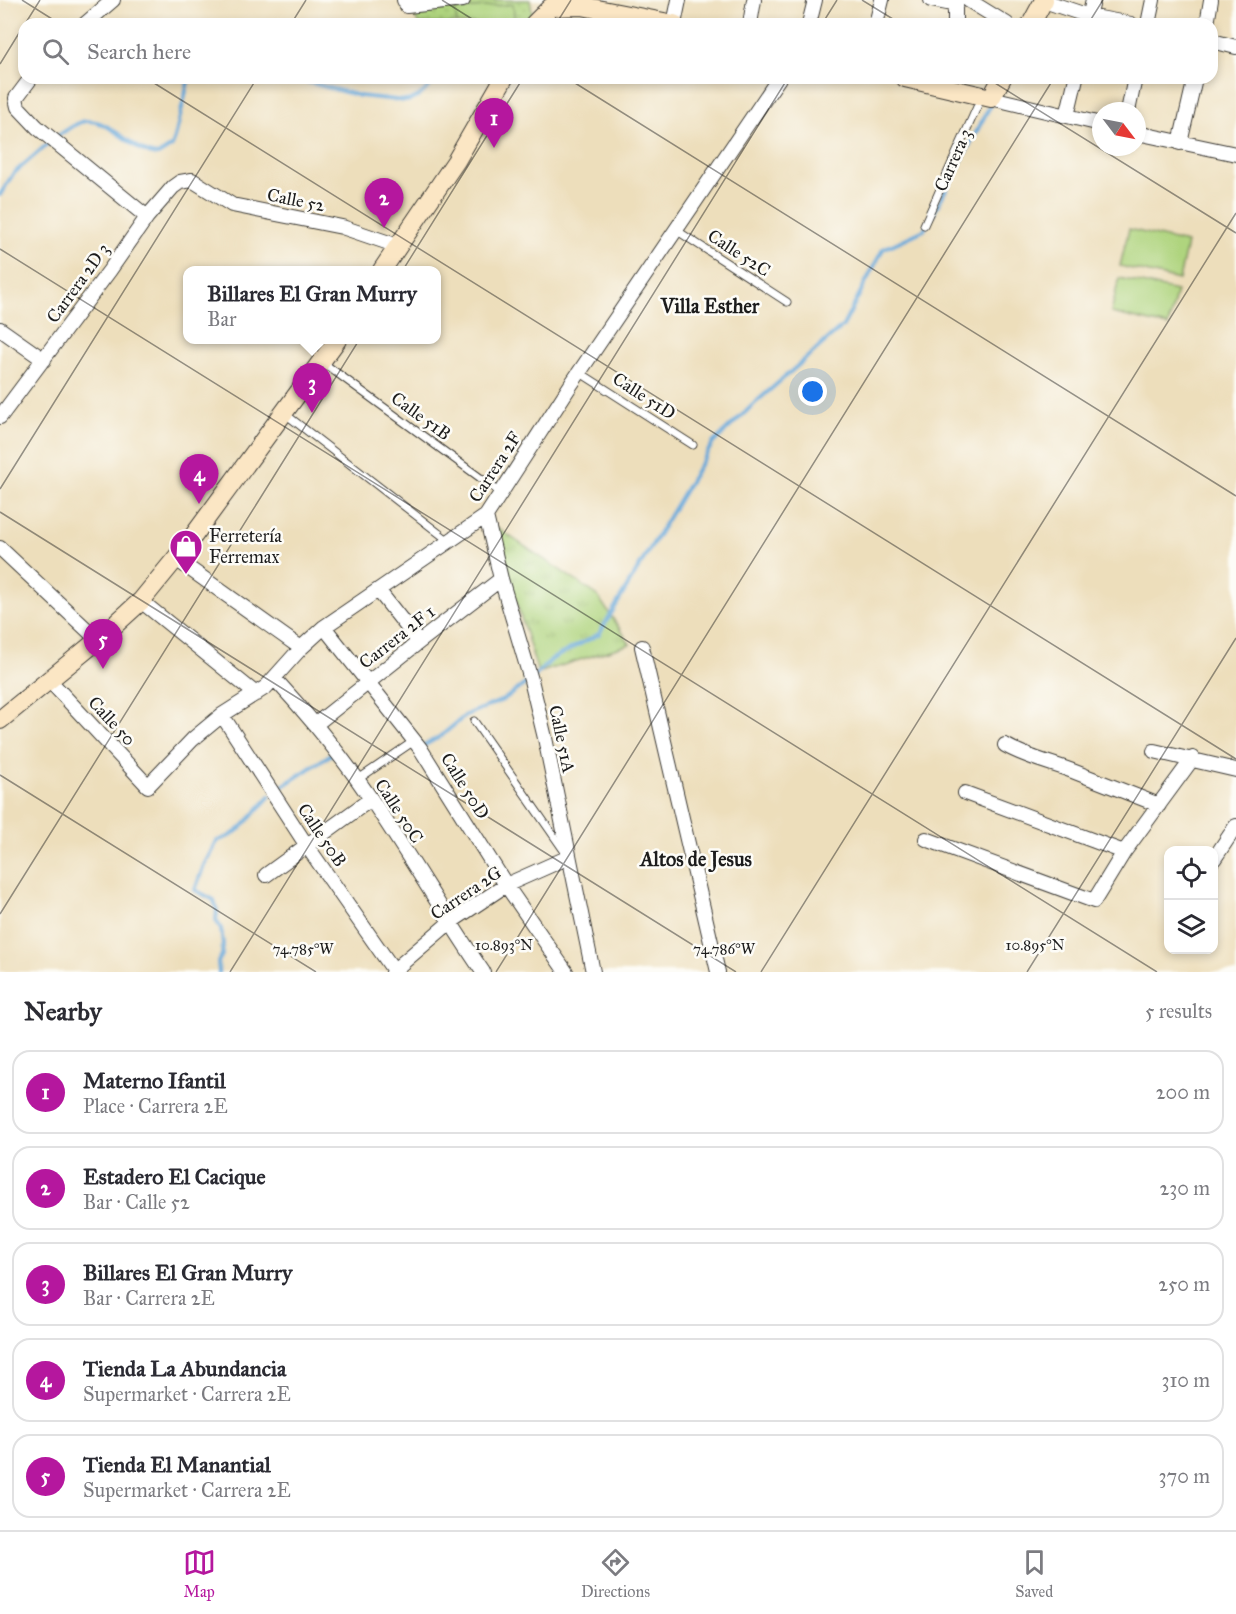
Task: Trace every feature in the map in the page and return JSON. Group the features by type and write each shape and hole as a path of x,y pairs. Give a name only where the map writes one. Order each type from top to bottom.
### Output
{"street":[{"path":"92,18 113,0"},
{"path":"406,3 463,0"},
{"path":"675,18 679,0"},
{"path":"751,18 754,0"},
{"path":"810,18 815,0"},
{"path":"878,18 882,0"},
{"path":"931,0 960,2 994,18"},
{"path":"1034,18 1044,0 1084,18"},
{"path":"1088,18 1093,0"},
{"path":"1149,18 1153,0"},
{"path":"1208,18 1211,0"},
{"path":"957,18 960,2"},
{"path":"538,18 549,4 613,6 654,18"},
{"path":"1218,42 1236,47"},
{"path":"26,84 16,98 18,106 37,127 147,217"},
{"path":"385,266 459,155 500,84"},
{"name":"Carrera 2F","path":"147,786 193,739 222,715 256,694 274,678 324,627 486,516 579,372 774,84"},
{"path":"953,84 986,97 1092,122"},
{"name":"Carrera 3","path":"986,97 997,84"},
{"path":"1067,116 1075,84"},
{"path":"1130,102 1135,84"},
{"path":"1180,143 1194,84"},
{"path":"1146,135 1180,143 1235,151"},
{"name":"Calle 52","path":"192,180 232,206 342,227 398,246"},
{"name":"Carrera 2D 3","path":"0,417 111,270 147,217 173,187 180,182 192,180"},
{"path":"0,329 44,360"},
{"path":"0,720 50,681 141,601 176,559 334,344"},
{"name":"Calle 51A","path":"486,516 542,726 593,972"},
{"path":"0,548 98,640"},
{"path":"176,559 301,648"},
{"name":"Carrera 2F 1","path":"316,724 501,579"},
{"path":"378,590 419,642"},
{"path":"141,601 256,694"},
{"name":"Calle 50D","path":"324,627 414,741 506,885 566,972"},
{"path":"642,647 718,972"},
{"name":"Calle 50C","path":"274,678 316,724 371,799 449,923 483,972"},
{"name":"Calle 50","path":"50,681 147,786"},
{"name":"Calle 50B","path":"222,715 307,846 394,972"},
{"path":"1005,745 1020,754 1159,805"},
{"path":"1154,751 1193,758 1236,770"},
{"path":"926,839 1094,901 1124,852 1193,758"},
{"path":"965,793 1124,852"},
{"path":"266,875 371,799"},
{"path":"1218,853 1236,826"},
{"name":"Carrera 2G","path":"394,972 449,923 506,885 569,857"}],"lane":[{"name":"Carrera 3","path":"924,225 986,97"},
{"name":"Calle 52C","path":"675,229 787,302"},
{"name":"Calle 51B","path":"322,362 501,494"},
{"name":"Calle 51D","path":"579,372 693,445"},
{"path":"284,412 449,541"},
{"path":"474,721 569,857"},
{"path":"357,780 414,741"}],"green space":[{"path":"490,0 530,0 533,18 416,18 412,9"},
{"path":"513,4 514,18 456,18 455,10"},
{"path":"1129,229 1187,243 1179,280 1120,266"},
{"path":"1119,278 1177,291 1168,326 1111,313"},
{"path":"493,525 597,595 630,644 538,673"}],"waterway":[{"path":"56,137 78,123 91,121 111,128 139,148 158,155 172,146 188,84"},
{"path":"315,84 360,96 406,101 423,93 430,84"},
{"path":"933,214 991,104"},
{"path":"0,195 13,174 50,142"},
{"path":"534,677 552,659 599,634 713,443 843,326 883,249 924,230 926,226"},
{"path":"423,746 441,736 466,715 503,700 528,682"},
{"path":"275,791 333,753 334,755"},
{"path":"219,972 218,962 222,955 223,944 221,929 216,920 217,911 214,900 195,890 204,865 217,841 241,828 270,796"}],"place":[{"name":"Materno Ifantil","path":"494,148"},
{"name":"Estadero El Cacique","path":"384,228"},
{"name":"Billares El Gran Murry","path":"312,413"},
{"name":"Tienda La Abundancia","path":"199,504"},
{"name":"Ferretería Ferremax","path":"186,575"},
{"name":"Tienda El Manantial","path":"103,669"}],"district":[{"name":"Villa Esther","path":"710,306"},
{"name":"Altos de Jesus","path":"696,859"}]}
